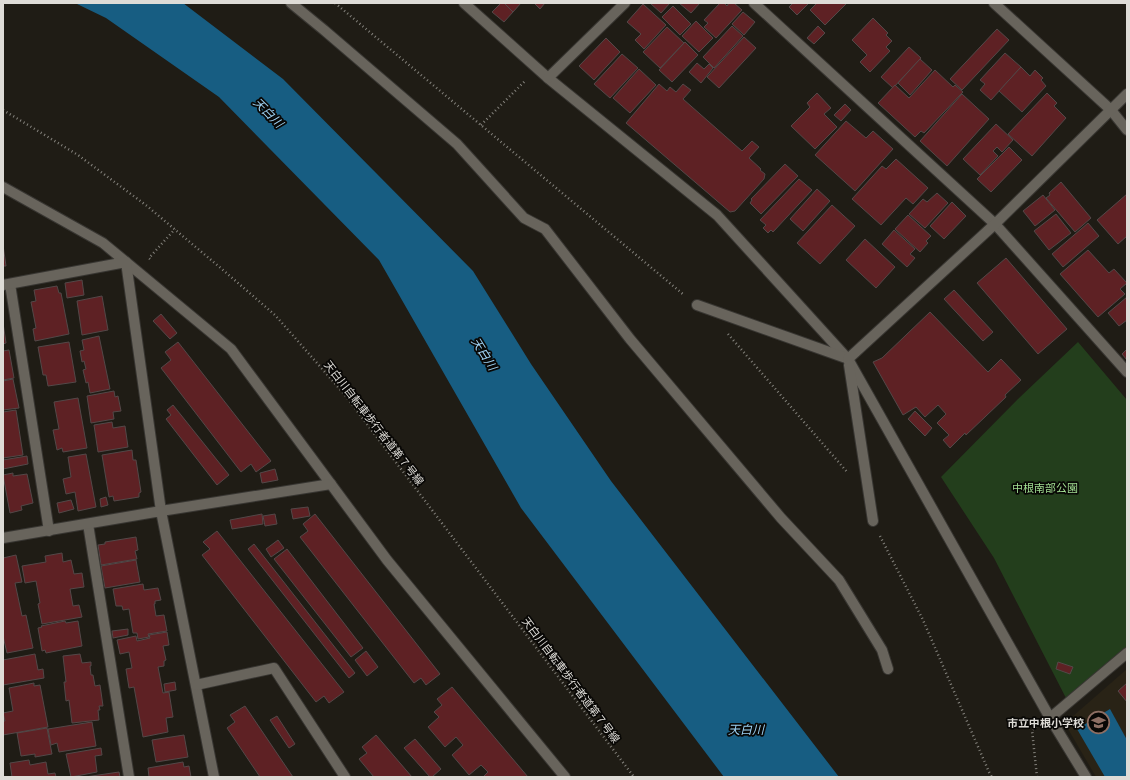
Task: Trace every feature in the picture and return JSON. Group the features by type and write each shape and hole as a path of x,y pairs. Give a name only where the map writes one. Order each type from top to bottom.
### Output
{"street":[{"path":"291,3 456,144 524,218 545,229 630,339 781,518 838,580 882,650 888,669"},
{"path":"464,3 548,78 717,215 848,359 1050,718 1086,777"},
{"path":"548,78 624,3"},
{"path":"754,3 995,224 1127,372"},
{"path":"994,3 1111,110 1127,130"},
{"path":"848,359 995,224 1127,94"},
{"path":"3,187 103,243 231,349 387,560 565,777"},
{"path":"49,531 6,285 126,262"},
{"path":"126,262 161,511 214,777"},
{"path":"697,305 848,359"},
{"path":"848,359 873,521"},
{"path":"3,538 331,484"},
{"path":"88,524 129,777"},
{"path":"1050,718 1127,653"},
{"path":"196,686 274,668 345,777"}],"path":[{"path":"335,3 697,305"},
{"path":"481,125 529,77 548,78"},
{"name":"天白川自転車歩行者道第７号線","path":"3,110 78,155 147,206 224,270 275,316 345,395 634,777"},
{"path":"155,263 149,258 175,229"},
{"path":"724,330 847,471 850,477"},
{"path":"873,521 923,620 992,777"},
{"path":"1032,730 1037,777"}],"shaded area":[{"name":"市立中根小学校","path":"1127,669 1127,777 1096,777 1068,729 1072,717"}],"green space":[{"name":"中根南部公園","path":"1078,342 1127,400 1127,647 1067,700 994,558 941,477 1018,399"}],"water":[{"name":"天白川","path":"75,3 183,3 283,79 473,271 531,364 611,481 839,777 724,777 521,508 379,260 219,97 106,18"},
{"path":"1110,709 1127,740 1127,777 1105,777 1077,729"}],"building":[{"path":"501,3 504,3 513,12 504,22 492,12"},
{"path":"504,3 521,3 513,12"},
{"path":"534,3 545,3 540,9"},
{"path":"650,3 670,3 661,13"},
{"path":"679,3 700,3 691,13"},
{"path":"720,3 724,3 727,6 729,3 734,3 742,10 716,38 704,27 708,23 704,20"},
{"path":"793,3 809,3 797,15 789,7"},
{"path":"817,3 847,3 825,25 810,10"},
{"path":"643,4 666,25 644,49 635,40 641,34 627,22"},
{"path":"673,6 691,24 680,35 662,17"},
{"path":"743,12 755,22 744,35 732,24"},
{"path":"873,18 888,33 886,35 892,41 886,47 890,51 870,72 860,62 867,55 852,40"},
{"path":"696,21 713,38 699,52 682,36"},
{"path":"732,26 743,36 714,68 703,57"},
{"path":"818,26 825,33 814,44 807,38"},
{"path":"667,27 684,43 660,68 643,52"},
{"path":"997,29 1009,40 962,90 950,79"},
{"path":"744,37 756,48 719,88 707,77"},
{"path":"606,38 620,52 594,80 579,66"},
{"path":"685,42 698,55 672,82 659,70"},
{"path":"909,47 921,58 893,88 881,77"},
{"path":"1005,53 1021,67 991,100 980,90 985,84 980,80"},
{"path":"622,54 638,68 610,98 594,84"},
{"path":"920,59 932,70 910,95 898,83"},
{"path":"697,63 704,69 709,64 713,68 701,83 689,72"},
{"path":"1021,67 1030,76 1035,70 1043,78 1041,80 1046,86 1022,112 999,91"},
{"path":"639,69 656,85 630,113 613,98"},
{"path":"935,70 953,87 955,85 963,92 924,133 921,131 915,137 878,103 895,85 909,98"},
{"path":"659,84 667,91 670,87 676,92 683,84 691,90 683,99 742,151 752,141 759,147 749,158 765,174 764,179 735,211 730,212 626,123"},
{"path":"817,93 831,108 824,114 837,127 815,149 791,126 810,107 807,103"},
{"path":"1047,93 1057,103 1054,106 1066,118 1032,156 1008,134"},
{"path":"962,94 989,119 947,166 920,141"},
{"path":"845,104 851,110 841,121 834,115"},
{"path":"846,121 866,138 873,131 893,149 855,191 815,155"},
{"path":"996,124 1013,140 1002,152 997,147 993,151 998,156 980,175 963,159"},
{"path":"1009,147 1022,160 991,192 977,179"},
{"path":"896,159 928,188 913,204 906,198 881,225 852,199 882,166 886,169"},
{"path":"785,164 798,176 761,214 750,203 752,200 751,199"},
{"path":"799,179 812,190 773,232 771,230 768,233 763,228 766,225 760,220"},
{"path":"1061,182 1091,218 1075,232 1046,198 1050,195 1049,193"},
{"path":"817,189 830,201 803,231 790,219"},
{"path":"937,193 948,203 925,228 909,214 923,199 927,202"},
{"path":"1127,194 1127,236 1118,244 1097,220"},
{"path":"1043,195 1055,210 1035,226 1023,211"},
{"path":"952,202 966,216 944,239 930,226"},
{"path":"832,205 855,226 820,264 797,243"},
{"path":"1056,214 1071,233 1049,250 1034,231"},
{"path":"908,215 931,236 926,241 928,243 920,252 895,229"},
{"path":"1088,223 1099,236 1063,267 1052,254"},
{"path":"894,230 915,249 910,254 915,258 907,267 882,244"},
{"path":"865,239 895,267 876,288 846,260"},
{"path":"3,245 6,266 3,266"},
{"path":"1088,250 1109,273 1114,269 1127,283 1120,289 1125,294 1098,317 1060,274"},
{"path":"1006,258 1067,329 1038,354 977,283"},
{"path":"82,280 84,295 67,298 65,283"},
{"path":"57,286 59,293 61,293 69,334 35,341 33,329 36,328 31,302 36,301 34,290"},
{"path":"954,290 993,332 983,341 944,299"},
{"path":"102,296 108,330 82,335 77,301"},
{"path":"1127,297 1127,320 1119,326 1108,313"},
{"path":"930,312 988,372 1001,359 1021,380 1005,395 1006,397 950,448 943,440 949,435 937,423 946,414 938,405 925,417 916,407 903,415 873,362 882,358"},
{"path":"161,314 177,333 170,339 153,321"},
{"path":"3,323 6,343 3,344"},
{"path":"99,336 110,389 90,393 88,382 86,383 83,370 86,369 84,361 82,362 80,351 84,350 82,340"},
{"path":"69,342 76,382 48,386 46,375 43,375 38,347"},
{"path":"178,342 271,461 256,472 251,464 241,472 161,368 171,360 165,352"},
{"path":"1127,349 1127,360 1122,354"},
{"path":"9,350 14,378 3,380 3,351"},
{"path":"13,379 19,408 3,410 3,381"},
{"path":"114,391 115,397 118,396 121,411 113,412 114,419 91,423 87,396"},
{"path":"78,398 87,448 63,452 62,448 57,450 53,430 59,429 54,402"},
{"path":"173,405 229,475 217,485 166,419 171,415 167,410"},
{"path":"16,410 23,455 3,458 3,412"},
{"path":"915,411 932,428 925,436 908,419"},
{"path":"112,422 113,428 125,426 128,447 98,452 94,425"},
{"path":"132,450 133,460 136,460 141,492 139,493 139,497 114,501 113,496 109,497 102,455"},
{"path":"86,454 96,507 78,511 75,492 66,494 63,479 71,477 68,457"},
{"path":"27,456 28,464 3,469 3,460"},
{"path":"275,469 278,480 262,483 260,473"},
{"path":"13,473 13,476 27,474 33,503 21,506 22,510 10,513 3,475"},
{"path":"106,497 108,505 101,507 100,499"},
{"path":"71,500 74,509 59,513 57,503"},
{"path":"308,507 310,516 293,519 291,509"},
{"path":"262,514 263,524 232,529 230,520"},
{"path":"275,514 277,524 265,526 263,516"},
{"path":"315,514 440,674 426,685 421,678 414,683 300,537 308,531 303,524"},
{"path":"217,531 344,692 329,703 324,696 316,702 202,555 210,549 203,542"},
{"path":"136,537 138,550 135,551 137,559 101,565 98,545 105,544 105,542"},
{"path":"278,540 284,548 271,557 266,549"},
{"path":"254,544 355,673 349,678 248,549"},
{"path":"287,549 363,648 351,657 274,559"},
{"path":"62,553 63,562 71,560 74,574 82,573 84,587 70,589 73,606 79,605 82,617 42,624 36,581 25,583 22,566 46,562 45,556"},
{"path":"16,555 22,582 15,583 22,616 26,615 33,648 7,653 3,636 3,558"},
{"path":"136,560 140,582 105,588 101,566"},
{"path":"143,584 144,590 158,588 161,600 155,601 154,604 156,616 164,615 167,631 148,634 149,637 138,639 137,633 133,633 129,609 123,610 122,606 116,606 113,589"},
{"path":"65,621 66,623 78,621 82,646 46,653 45,650 42,651 38,628"},
{"path":"128,629 128,635 113,638 112,631"},
{"path":"167,632 169,645 163,646 166,660 164,661 164,666 158,667 163,693 169,692 173,717 166,718 168,732 143,737 134,687 129,688 126,669 132,668 129,652 120,654 117,640 136,636 137,641 150,638 149,635"},
{"path":"366,651 378,667 367,676 355,660"},
{"path":"35,654 38,670 43,669 44,678 3,685 3,660"},
{"path":"80,654 82,663 91,662 91,675 93,675 95,686 100,685 103,706 99,706 99,720 72,723 69,700 66,701 64,682 66,682 63,656"},
{"path":"1058,662 1073,667 1070,674 1056,669"},
{"path":"175,682 176,690 165,692 164,684"},
{"path":"34,683 34,686 40,685 48,727 3,735 3,721 5,721 3,713 13,711 9,688"},
{"path":"1127,683 1127,702 1118,691"},
{"path":"452,687 528,777 483,777 488,772 481,765 469,775 452,755 463,745 456,737 445,747 428,727 439,717 434,712 442,705 437,699"},
{"path":"245,706 293,777 260,777 227,728 235,722 230,715"},
{"path":"277,716 295,744 289,748 270,720"},
{"path":"92,722 96,746 59,752 57,743 51,745 48,729"},
{"path":"47,728 52,754 35,757 35,754 21,756 17,733"},
{"path":"184,735 188,757 156,762 152,740"},
{"path":"376,735 412,777 374,777 359,759 367,753 362,747"},
{"path":"415,739 441,769 432,777 430,777 404,748"},
{"path":"101,748 102,755 95,756 97,772 71,777 66,754"},
{"path":"29,760 30,765 46,762 48,774 55,773 56,777 12,777 10,763"},
{"path":"183,762 184,767 189,766 191,777 149,777 148,768"},
{"path":"119,772 120,777 85,777"}],"place":[{"name":"市立中根小学校","path":"1099,723"}]}
